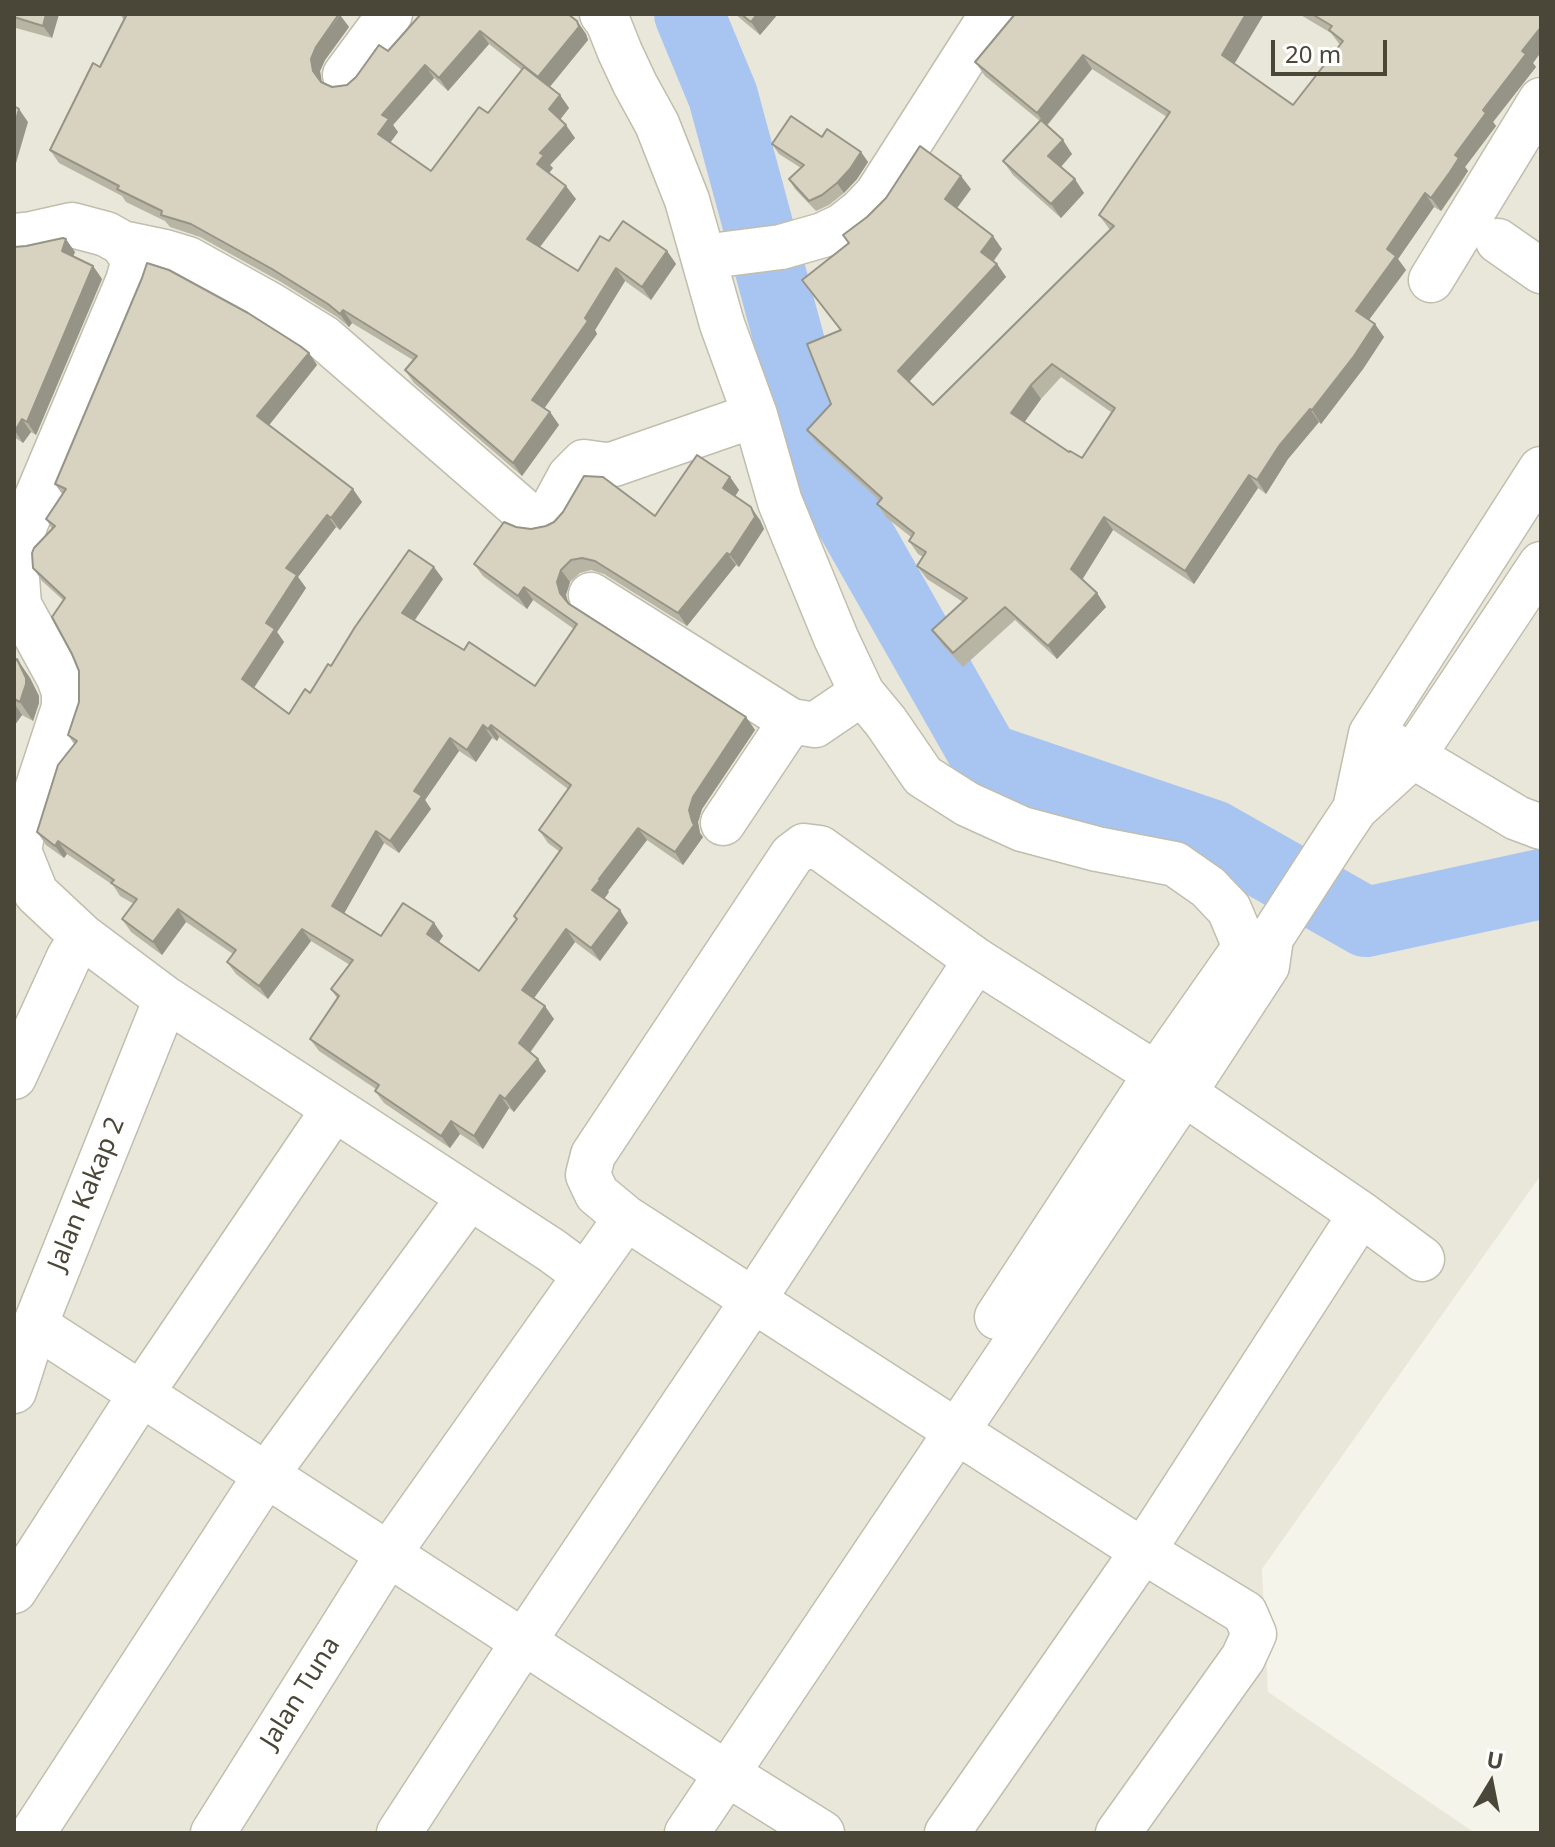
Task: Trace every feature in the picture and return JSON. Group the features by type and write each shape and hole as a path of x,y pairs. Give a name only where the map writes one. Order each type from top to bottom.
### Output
{"street":[{"path":"345,75 390,14"},
{"path":"602,14 657,124 687,200 715,256 722,324 755,415 780,502 862,693 923,776 967,804 1022,829 1097,849 1175,864 1208,887 1265,945"},
{"path":"715,256 781,247 823,235 842,226 861,211 877,194 992,14"},
{"path":"1431,280 1541,100"},
{"path":"14,236 72,225 106,234 122,243 188,259 324,338 528,515 543,517 550,513 570,476 584,462 614,464 755,415"},
{"path":"1498,241 1541,271"},
{"path":"122,243 134,260 128,281 30,513 16,564 19,605 64,692 64,707 19,851 36,893 82,936 166,999 585,1275"},
{"path":"1346,822 1371,734 1541,469"},
{"path":"657,1833 715,1766 1346,822 1413,756 1541,564"},
{"path":"591,595 791,721 815,725 862,693"},
{"path":"723,823 791,721"},
{"path":"1371,734 1517,818 1541,827"},
{"path":"1118,1833 1243,1658 1254,1634 1245,1613 1143,1551 626,1218 597,1194 588,1175 593,1155 792,855 804,846 820,848 976,960 1170,1084 1422,1259"},
{"path":"14,1077 69,957 82,936"},
{"path":"399,1833 976,960"},
{"name":"Jalan Kakap 2","path":"14,1391 35,1325 166,999"},
{"path":"14,1591 141,1394 334,1109"},
{"path":"33,1833 266,1475 469,1198"},
{"path":"947,1833 1143,1551 1361,1214"},
{"name":"Jalan Tuna","path":"213,1833 389,1553 626,1218"},
{"path":"35,1325 822,1833"},
{"path":"687,1833 715,1766"}],"shaded area":[{"path":"14,14 1541,14 1541,1175 1262,1569 1268,1692 1475,1833 14,1833"}],"building":[{"path":"14,14 46,14 43,26 14,17"},
{"path":"122,14 339,14 311,59 313,71 321,82 332,87 347,85 379,45 388,51 421,14 568,14 577,21 579,27 538,77 480,31 439,78 425,65 382,115 389,119 378,134 431,171 479,107 488,113 524,67 560,95 549,109 566,125 540,153 544,155 537,164 566,186 527,239 578,271 600,236 609,241 623,221 667,251 642,287 616,268 585,318 588,321 532,400 550,412 513,463 405,370 417,356 343,310 340,314 272,269 191,224 161,215 162,211 50,150 93,63 100,67 126,16"},
{"path":"741,14 757,14 751,22"},
{"path":"1015,14 1246,14 1222,55 1293,105 1343,41 1329,30 1332,26 1312,14 1541,14 1541,27 1522,51 1526,54 1483,110 1486,113 1455,155 1459,158 1450,172 1431,198 1425,193 1387,249 1396,256 1356,311 1375,324 1312,410 1279,446 1257,480 1249,475 1185,571 1104,517 1071,569 1097,593 1048,646 1005,607 953,653 932,630 967,598 917,566 926,552 909,541 914,533 877,504 882,498 807,430 831,404 807,344 841,330 802,280 849,243 843,235 886,198 920,146 961,176 945,199 993,236 981,252 997,264 898,371 933,405 1114,226 1099,215 1170,112 1083,55 1037,113 975,62","holes":["1052,364 1115,408 1082,458 1011,413 1031,385"]},
{"path":"14,106 19,109 14,127"},
{"path":"791,116 822,137 827,129 861,152 837,183 809,201 789,179 804,165 772,144"},
{"path":"1041,120 1063,140 1048,156 1075,179 1051,204 1003,161"},
{"path":"66,239 62,251 93,266 27,422 22,419 15,431 14,247"},
{"path":"147,263 169,270 248,313 309,353 257,416 353,489 331,518 327,515 286,568 297,575 266,623 275,629 242,679 289,714 305,689 310,693 328,664 331,666 409,550 434,567 402,613 464,650 469,642 535,686 577,624 524,587 518,596 474,564 504,522 531,529 554,522 584,476 603,477 655,516 697,455 730,477 723,488 751,507 755,517 730,555 727,553 678,613 595,561 582,558 571,560 561,570 557,582 560,593 569,604 746,717 693,797 689,810 694,825 675,852 638,828 592,890 620,910 591,948 566,929 522,990 545,1006 519,1043 538,1059 505,1099 500,1095 474,1136 451,1121 441,1136 375,1091 379,1085 310,1039 339,996 331,989 353,960 302,929 259,986 227,962 236,950 178,909 153,942 122,919 137,899 111,883 114,880 58,841 55,846 37,832 58,765 77,741 68,735 79,702 79,671 52,617 65,598 33,568 32,553 55,526 46,519 66,489 55,484","holes":["483,725 488,729 491,725 571,785 539,830 562,848 514,916 517,919 479,971 427,934 434,923 403,903 381,936 332,906 376,831 390,841 422,796 414,791 450,738 467,750"]},
{"path":"17,659 26,678 20,702 14,699 14,663"}],"waterway":[{"path":"689,14 723,96 826,477 986,758 1213,835 1366,922 1541,884"}]}
